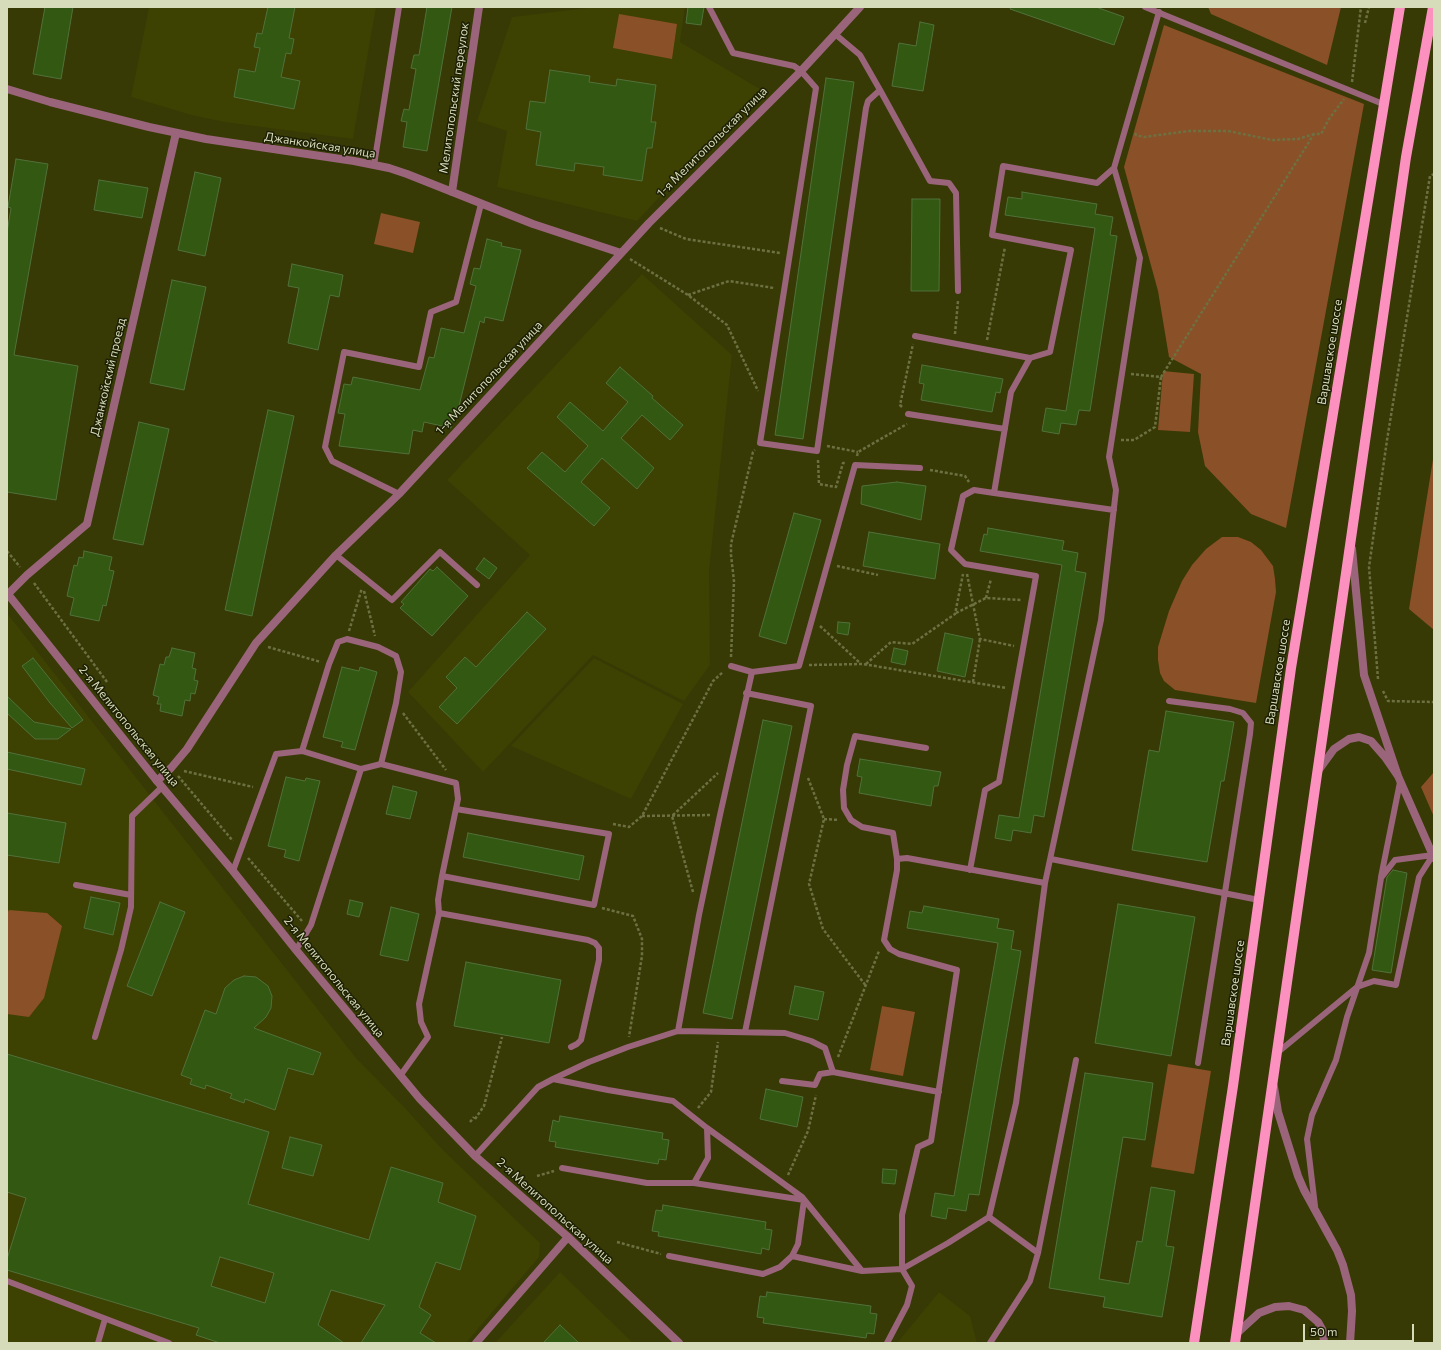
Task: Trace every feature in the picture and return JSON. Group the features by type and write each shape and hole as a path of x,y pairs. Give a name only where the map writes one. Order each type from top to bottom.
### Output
{"main road":[{"name":"Варшавское шоссе","path":"1194,1343 1233,1086 1293,660 1400,7"},
{"path":"1236,1338 1406,157 1433,7"}],"street":[{"name":"Мелитопольский переулок","path":"452,192 480,7"},
{"name":"1-я Мелитопольская улица","path":"160,784 187,749 256,643 336,555 399,494 649,222 801,71 860,7"},
{"name":"Джанкойская улица","path":"7,88 50,102 176,133 374,165 407,174 533,224 621,253"},
{"name":"Джанкойский проезд","path":"8,593 87,524 176,133"},
{"path":"1351,539 1364,675 1399,779 1433,856"},
{"name":"2-я Мелитопольская улица","path":"8,593 160,784 420,1099 475,1156 568,1236 679,1343"},
{"path":"1318,771 1334,749 1349,739 1359,737 1371,741 1386,757 1399,779"},
{"path":"1272,1080 1278,1112 1285,1137 1304,1190 1337,1250 1343,1265 1351,1295 1352,1311 1350,1343"},
{"path":"476,1343 568,1236"},
{"path":"1236,1338 1259,1313 1275,1307 1288,1306 1304,1310 1318,1322 1323,1330 1324,1343"}],"lane":[{"path":"374,165 399,7"},
{"path":"709,7 733,53 794,66 801,71 816,88 760,443 818,448 866,108 868,101 880,90"},
{"path":"1145,7 1383,104"},
{"path":"792,1256 862,1271 902,1269 948,1243 989,1217 1016,1103 1045,883 1101,620 1116,490 1109,457 1140,258 1114,168 1159,12"},
{"path":"835,34 860,55 930,181 949,183 956,193 958,290"},
{"path":"915,336 1030,358 1050,352 1071,250 992,235 1003,166 1097,183 1114,168"},
{"path":"399,494 332,461 325,447 344,352 419,367 431,312 456,302 481,204"},
{"path":"994,493 1010,392 1030,358"},
{"path":"908,414 1005,429"},
{"path":"731,666 752,672 798,666 855,465 920,468"},
{"path":"970,870 985,790 999,782 1036,576 965,564 951,550 963,496 974,490 1114,510"},
{"path":"336,555 392,600 440,552 477,584"},
{"path":"302,751 329,664 338,642 347,639 378,646 396,656 401,672 396,703 380,764"},
{"path":"678,1031 699,915 746,693 752,672"},
{"path":"745,1032 811,706 746,693"},
{"path":"1169,701 1230,709 1242,713 1251,723 1198,1063"},
{"path":"887,1343 907,1305 912,1286 902,1269 902,1215 918,1147 931,1141 957,970 899,954 890,949 884,940 897,870 893,833 862,827 851,820 844,808 842,790 855,736 926,748"},
{"path":"233,871 276,754 302,751 361,769 380,764 456,783 458,799 442,876 438,900 439,913 419,1004 421,1022 428,1036 400,1076"},
{"path":"296,950 311,925 361,769"},
{"path":"1315,1210 1307,1139 1308,1133 1312,1115 1336,1060 1357,987 1369,953 1399,779"},
{"path":"95,1037 121,950 130,907 132,816 160,784"},
{"path":"442,876 594,905 609,834 456,809"},
{"path":"1381,878 1396,860 1433,856"},
{"path":"1276,1054 1357,987 1374,982 1396,985 1419,877 1433,856"},
{"path":"897,859 907,858 1045,883"},
{"path":"1051,859 1259,900"},
{"path":"76,885 131,895"},
{"path":"439,913 588,940 595,943 599,948 599,960 581,1040 571,1047"},
{"path":"475,1156 538,1087 589,1062 628,1047 678,1031 785,1033 811,1040 824,1048 833,1072"},
{"path":"990,1343 1030,1281 1038,1253 1076,1060"},
{"path":"782,1081 815,1085 820,1074 833,1072 939,1092"},
{"path":"553,1079 673,1101 706,1128 785,1183 804,1200 862,1271"},
{"path":"694,1183 708,1158 706,1128"},
{"path":"562,1168 647,1183 694,1183 804,1200"},
{"path":"669,1256 763,1274 780,1267 792,1256 798,1244 804,1200"},
{"path":"989,1217 1038,1253"},
{"path":"7,1281 169,1343"},
{"path":"98,1343 105,1319"}],"path":[{"path":"1130,111 1136,135 1144,137 1207,130 1228,131 1272,140 1298,139 1314,134 1321,134 1329,119 1351,90 1361,7"},
{"path":"1366,23 1369,7"},
{"path":"1112,440 1134,440 1155,427 1160,377 1314,134"},
{"path":"1379,684 1369,567 1387,440 1430,176 1434,174"},
{"path":"649,222 686,239 790,254"},
{"path":"985,349 1007,238"},
{"path":"621,253 688,295 727,325 766,408"},
{"path":"688,295 729,281 784,290"},
{"path":"954,344 958,290"},
{"path":"858,452 855,465 843,463 836,486 819,484 818,448 858,452 907,424 908,414 900,405 915,336"},
{"path":"1122,373 1160,377"},
{"path":"629,827 642,816 713,681 731,666 734,581 731,544 753,452 760,443"},
{"path":"920,468 964,476 974,490"},
{"path":"7,551 27,575 107,682"},
{"path":"827,564 878,575"},
{"path":"965,564 980,639 973,682"},
{"path":"955,614 965,564"},
{"path":"986,598 994,569"},
{"path":"347,639 363,586 378,646"},
{"path":"866,664 891,642 912,644 955,614 986,598 1031,601"},
{"path":"812,618 860,664"},
{"path":"980,639 1023,648"},
{"path":"256,643 329,664"},
{"path":"798,666 866,664 1015,689"},
{"path":"1382,689 1388,701 1434,702"},
{"path":"396,703 456,783"},
{"path":"800,758 824,819 809,884 823,929 866,986"},
{"path":"672,816 732,761"},
{"path":"171,768 263,790"},
{"path":"642,816 720,815"},
{"path":"672,816 693,892"},
{"path":"594,905 633,916 642,939 642,956 628,1047"},
{"path":"692,1116 711,1092 720,1032"},
{"path":"470,1122 484,1106 502,1037"},
{"path":"537,1176 562,1168"},
{"path":"617,1242 669,1256"}],"shaded area":[{"path":"149,7 376,7 353,139 224,122 191,115 131,97"},
{"path":"595,7 685,7 680,42 760,89 637,221 497,187 507,131 477,121 512,17"},
{"path":"1208,7 1341,7 1327,65 1211,14"},
{"path":"619,14 677,24 672,59 613,48"},
{"path":"1164,25 1364,104 1286,528 1251,514 1205,466 1198,432 1201,374 1169,357 1158,291 1124,167"},
{"path":"381,213 420,222 413,253 374,244"},
{"path":"642,274 732,355 709,571 710,665 684,701 593,655 483,772 408,692 530,555 447,480"},
{"path":"1163,371 1194,374 1190,432 1158,430"},
{"path":"1434,453 1434,630 1409,609"},
{"path":"1222,537 1238,537 1251,542 1261,550 1273,566 1276,592 1256,703 1175,690 1164,681 1160,673 1158,647 1169,611 1182,581 1192,565 1206,549"},
{"path":"7,613 356,1058 406,1109 441,1148 540,1243 539,1257 466,1343 7,1343"},
{"path":"594,658 683,704 631,799 511,746"},
{"path":"1434,772 1434,817 1421,787"},
{"path":"9,910 47,913 62,926 44,998 29,1017 7,1014 7,913"},
{"path":"882,1006 915,1012 903,1076 870,1070"},
{"path":"1168,1064 1211,1071 1194,1174 1151,1167"},
{"path":"560,1272 633,1343 495,1343"},
{"path":"939,1292 970,1316 977,1343 897,1343"}],"building":[{"path":"45,7 73,7 61,79 33,74"},
{"path":"268,7 295,7 289,38 294,39 291,54 286,53 281,77 300,81 294,109 234,97 239,69 255,72 260,48 254,47 257,33 262,34"},
{"path":"427,7 452,7 427,151 403,147 407,122 401,121 404,109 409,110 416,69 411,68 414,55 419,55"},
{"path":"688,7 704,7 701,25 686,23"},
{"path":"1011,7 1096,7 1124,17 1114,45 1010,9"},
{"path":"920,22 934,25 923,91 892,86 899,43 916,46"},
{"path":"550,70 590,76 589,82 616,86 617,79 656,85 651,122 656,122 652,148 647,148 642,181 603,175 604,167 575,163 574,171 536,165 541,132 526,129 530,101 545,103"},
{"path":"826,78 854,82 803,439 775,435"},
{"path":"16,159 48,164 14,355 78,366 56,500 7,492 7,233 11,208 8,207"},
{"path":"195,172 221,178 205,256 178,250"},
{"path":"99,180 148,188 142,218 94,210"},
{"path":"1022,192 1097,204 1095,214 1113,217 1110,235 1117,236 1090,411 1079,410 1076,425 1061,423 1059,434 1042,431 1046,408 1066,411 1095,228 1005,215 1008,197 1022,199"},
{"path":"912,199 940,199 939,291 911,291"},
{"path":"487,239 502,243 501,246 521,250 503,321 485,317 484,323 480,321 458,410 454,410 451,428 424,422 422,432 413,430 409,454 339,446 345,414 338,413 344,384 351,385 353,377 420,390 429,357 434,358 441,328 464,333 476,286 470,284 474,268 480,269"},
{"path":"292,264 343,275 339,297 330,295 318,350 288,343 299,288 288,286"},
{"path":"172,280 206,287 184,390 150,383"},
{"path":"922,365 1003,379 1000,393 996,392 992,412 921,400 924,384 919,383"},
{"path":"620,367 683,425 670,440 642,415 621,438 654,468 637,489 602,458 581,482 610,508 594,526 527,468 542,452 565,472 588,446 557,417 570,402 603,431 628,402 606,383"},
{"path":"268,410 294,416 252,616 225,610"},
{"path":"139,422 169,429 143,545 113,539"},
{"path":"897,482 926,486 921,520 861,504 862,486"},
{"path":"794,513 821,520 786,644 759,636"},
{"path":"988,528 1064,541 1062,550 1078,553 1075,571 1086,573 1044,817 1034,815 1031,833 1013,830 1011,841 995,838 999,815 1019,818 1062,565 980,551 984,534 987,535"},
{"path":"869,532 940,544 935,579 863,566"},
{"path":"84,551 112,557 109,570 114,571 106,606 103,605 99,621 70,615 74,598 67,596 74,565 77,566 79,557 83,558"},
{"path":"484,558 497,568 489,579 476,569"},
{"path":"437,567 468,596 432,636 400,608 404,604 401,602 430,569 433,571"},
{"path":"527,612 546,629 457,724 439,707 457,688 446,677 465,657 476,667"},
{"path":"838,622 850,623 848,635 837,633"},
{"path":"945,633 973,639 965,677 937,671"},
{"path":"172,648 195,653 192,668 196,669 194,680 198,681 195,694 191,693 190,701 185,700 182,716 160,711 161,704 157,704 159,697 153,695 160,664 164,665 166,657 169,657"},
{"path":"894,648 908,651 905,665 891,662"},
{"path":"33,658 83,720 72,728 50,703 22,666"},
{"path":"342,667 359,671 360,667 377,672 355,750 341,747 343,742 323,737"},
{"path":"7,696 34,722 71,729 58,739 35,739 7,713"},
{"path":"1166,711 1234,722 1224,781 1221,781 1207,862 1132,850 1149,750 1159,752"},
{"path":"763,720 792,726 732,1019 703,1013"},
{"path":"7,752 85,769 81,785 7,769"},
{"path":"860,759 941,772 938,786 934,786 931,806 859,793 862,777 857,776"},
{"path":"286,777 305,781 306,778 320,781 299,861 284,857 286,850 268,846"},
{"path":"393,786 417,792 410,819 386,814"},
{"path":"7,813 66,823 59,863 7,855"},
{"path":"468,833 584,856 579,880 463,857"},
{"path":"1393,870 1407,873 1391,973 1372,970 1387,877"},
{"path":"91,897 120,903 113,935 84,928"},
{"path":"350,900 363,903 359,917 347,914"},
{"path":"160,902 185,912 152,996 127,986"},
{"path":"1118,904 1195,917 1171,1056 1095,1043"},
{"path":"924,906 999,919 997,928 1014,931 1011,949 1021,951 979,1195 969,1194 966,1211 948,1208 946,1219 931,1216 935,1193 954,1196 998,943 907,928 910,911 922,913"},
{"path":"391,907 419,914 408,961 380,955"},
{"path":"466,962 561,980 549,1043 454,1026"},
{"path":"244,976 256,977 268,986 272,996 271,1008 266,1017 254,1028 321,1053 313,1075 288,1068 275,1110 245,1099 244,1103 230,1098 232,1094 206,1085 205,1089 190,1084 192,1079 181,1075 205,1010 216,1014 225,988 234,980"},
{"path":"795,986 824,992 818,1020 789,1014"},
{"path":"7,1054 269,1132 248,1204 369,1240 391,1167 443,1183 438,1202 476,1216 460,1270 436,1262 419,1307 431,1315 420,1333 436,1343 361,1343 385,1305 331,1290 318,1325 344,1343 220,1343 196,1335 199,1328 7,1270 7,1259 26,1198 7,1192","holes":["220,1257 274,1273 265,1303 211,1286"]},
{"path":"1085,1073 1153,1083 1145,1140 1123,1137 1099,1279 1129,1284 1137,1241 1142,1242 1151,1187 1175,1191 1166,1246 1174,1247 1162,1317 1103,1307 1105,1297 1049,1288"},
{"path":"766,1089 803,1097 797,1127 760,1119"},
{"path":"560,1116 663,1133 662,1139 669,1140 666,1160 659,1159 658,1164 555,1147 556,1142 549,1141 553,1120 559,1122"},
{"path":"290,1137 322,1145 313,1176 282,1168"},
{"path":"883,1169 897,1170 895,1184 882,1183"},
{"path":"663,1205 766,1222 765,1229 772,1230 769,1250 762,1248 761,1254 658,1236 659,1232 652,1231 656,1210 662,1211"},
{"path":"767,1292 871,1306 870,1313 877,1314 874,1334 867,1333 866,1338 763,1323 764,1318 757,1317 760,1296 766,1297"},
{"path":"560,1325 579,1343 543,1343"}]}
